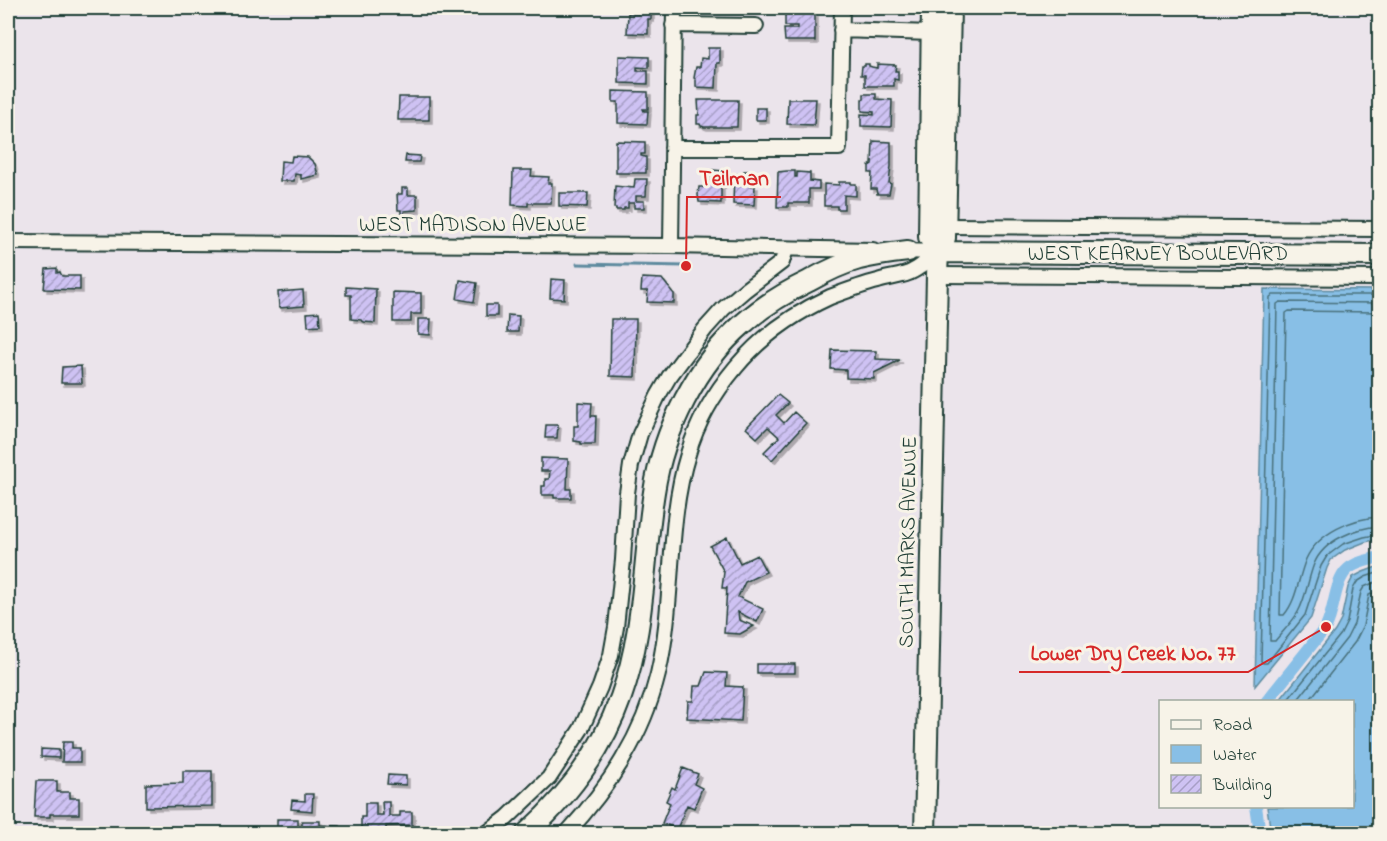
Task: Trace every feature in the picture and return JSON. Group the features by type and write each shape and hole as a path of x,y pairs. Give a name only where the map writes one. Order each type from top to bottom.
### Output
{"main road":[{"name":"SOUTH MARKS AVENUE","path":"932,8 929,237 938,252"},
{"name":"SOUTH MARKS AVENUE","path":"925,834 937,275 938,252 945,238 950,8"},
{"path":"526,834 560,801 584,769 605,735 621,699 632,663 639,623 654,489 662,458 682,406 712,357 743,323 791,290 825,272 857,260 908,251"},
{"name":"WEST KEARNEY BOULEVARD","path":"938,252 1380,255"}],"street":[{"path":"671,246 674,8"},
{"path":"672,148 839,148 842,8"},
{"path":"673,25 756,26"},
{"path":"841,30 931,33"},
{"name":"WEST KEARNEY BOULEVARD","path":"945,226 1380,229"},
{"name":"WEST MADISON AVENUE","path":"8,242 671,246 938,252"},
{"path":"486,834 507,818 549,778 581,729 600,687 611,655 616,627 631,465 640,434 658,396 675,367 705,328 731,303 782,262 786,249"},
{"path":"566,834 613,777 634,739 648,706 658,675 664,641 681,482 688,452 705,410 735,367 785,323 810,307 830,298 877,281 912,272 938,252"},
{"name":"WEST KEARNEY BOULEVARD","path":"937,275 1380,278"}],"water":[{"path":"1264,289 1379,290 1380,539 1345,550 1331,560 1311,618 1255,686"},
{"path":"1379,566 1379,833 1271,833 1267,808 1354,808 1354,700 1280,700 1335,631 1341,620 1348,587 1353,577"}],"building":[{"path":"638,8 651,8 648,34 627,33 628,13 638,14"},
{"path":"785,13 815,14 815,41 785,41 784,29 797,29 797,26 785,26"},
{"path":"708,48 720,48 716,88 696,87 694,78 696,67 700,67 701,58 708,59"},
{"path":"619,56 649,57 649,68 637,67 637,71 648,71 648,84 619,83"},
{"path":"865,64 877,68 877,64 896,65 898,80 894,79 894,86 865,86 865,75 861,75 862,66"},
{"path":"613,91 648,92 648,109 643,109 648,111 647,124 618,123 618,102 613,102"},
{"path":"864,94 876,94 876,99 892,100 891,127 861,126 861,114 874,115 874,112 862,111"},
{"path":"399,97 429,97 429,120 398,120"},
{"path":"788,99 816,99 814,125 787,124"},
{"path":"698,100 738,100 737,127 704,127 697,124"},
{"path":"756,108 766,108 766,120 756,120"},
{"path":"616,141 645,142 645,154 641,156 646,157 646,173 616,173"},
{"path":"873,141 891,142 889,194 877,194 876,189 871,189 872,173 869,173 869,166 872,164"},
{"path":"406,155 420,156 419,162 405,162"},
{"path":"292,156 308,157 315,164 318,175 301,179 301,175 295,174 294,181 280,181 281,161 291,162"},
{"path":"513,170 532,170 531,176 549,177 548,183 552,183 551,203 528,203 528,206 512,205"},
{"path":"712,170 724,171 721,203 699,202 699,187 704,187 705,181 712,181"},
{"path":"744,171 752,171 755,175 755,179 750,182 750,186 755,186 754,205 733,204 734,174 744,174"},
{"path":"795,171 795,177 797,177 797,172 810,173 810,181 819,182 819,189 809,189 809,203 788,203 788,207 777,207 778,172"},
{"path":"635,179 647,179 646,196 636,196 636,201 644,201 644,208 634,208 634,203 628,203 628,208 616,210 614,208 615,186 634,188"},
{"path":"839,182 856,184 856,196 844,195 844,209 837,209 837,206 824,206 824,184 839,185"},
{"path":"402,188 408,188 408,195 417,195 417,210 404,211 404,215 401,215 401,210 398,210 397,194 402,194"},
{"path":"559,193 588,193 587,207 559,206"},
{"path":"57,268 57,273 60,272 62,276 80,276 80,290 44,289 46,269"},
{"path":"642,278 662,279 674,294 674,303 647,302 648,291 641,291"},
{"path":"551,279 565,280 564,299 550,298"},
{"path":"460,280 477,283 474,302 457,299"},
{"path":"346,287 376,289 375,323 351,319 351,295 346,295"},
{"path":"303,290 304,306 279,308 278,292"},
{"path":"393,292 421,293 421,314 411,314 411,322 393,322"},
{"path":"486,305 497,305 497,316 486,316"},
{"path":"319,312 320,325 308,326 307,313"},
{"path":"508,315 519,316 518,332 507,332"},
{"path":"418,319 431,319 430,335 418,334"},
{"path":"611,319 636,319 635,377 610,376"},
{"path":"832,350 876,351 876,359 900,360 874,373 874,379 846,378 846,370 831,369"},
{"path":"81,366 82,383 61,383 62,367"},
{"path":"778,395 788,403 776,415 784,423 794,412 806,423 772,460 764,452 779,437 768,427 757,438 746,428"},
{"path":"578,402 592,403 591,416 596,416 595,444 581,444 581,442 574,441 574,426 578,426"},
{"path":"546,425 558,425 557,438 545,438"},
{"path":"541,458 568,459 567,489 571,489 571,498 542,495 542,486 545,486 545,479 549,479 550,471 541,471"},
{"path":"727,537 740,563 757,555 766,572 745,582 738,597 763,609 757,622 738,612 739,620 754,626 740,634 724,633 727,588 722,588 724,572 710,546"},
{"path":"757,664 795,664 795,673 757,673"},
{"path":"706,672 727,673 726,686 743,687 741,721 687,718 688,701 693,701 694,686 701,686"},
{"path":"63,742 72,742 72,748 80,748 80,762 62,762"},
{"path":"41,749 59,750 59,758 41,757"},
{"path":"683,768 698,774 694,784 702,788 694,808 687,805 677,829 662,823 670,803 666,801 672,787 675,789"},
{"path":"183,771 212,771 212,806 146,807 146,784 183,783"},
{"path":"388,775 406,776 406,785 387,784"},
{"path":"36,781 57,781 57,792 70,792 70,798 79,798 79,814 50,814 50,817 34,817"},
{"path":"305,794 313,794 312,811 291,809 292,800 305,801"},
{"path":"382,802 389,802 389,816 400,816 400,812 412,812 412,825 361,830 361,817 365,817 365,803 376,803 376,815 383,815"},
{"path":"277,819 298,819 298,834 281,833 281,830 277,829"},
{"path":"302,821 320,821 320,825 340,826 340,834 302,834"}],"waterway":[{"path":"577,264 686,266"},
{"path":"1268,700 1326,627 1343,574 1355,565 1380,557"},
{"path":"1256,808 1260,834"}],"place":[{"name":"Teilman","path":"686,266"},
{"name":"Lower Dry Creek No. 77","path":"1326,627"}]}
